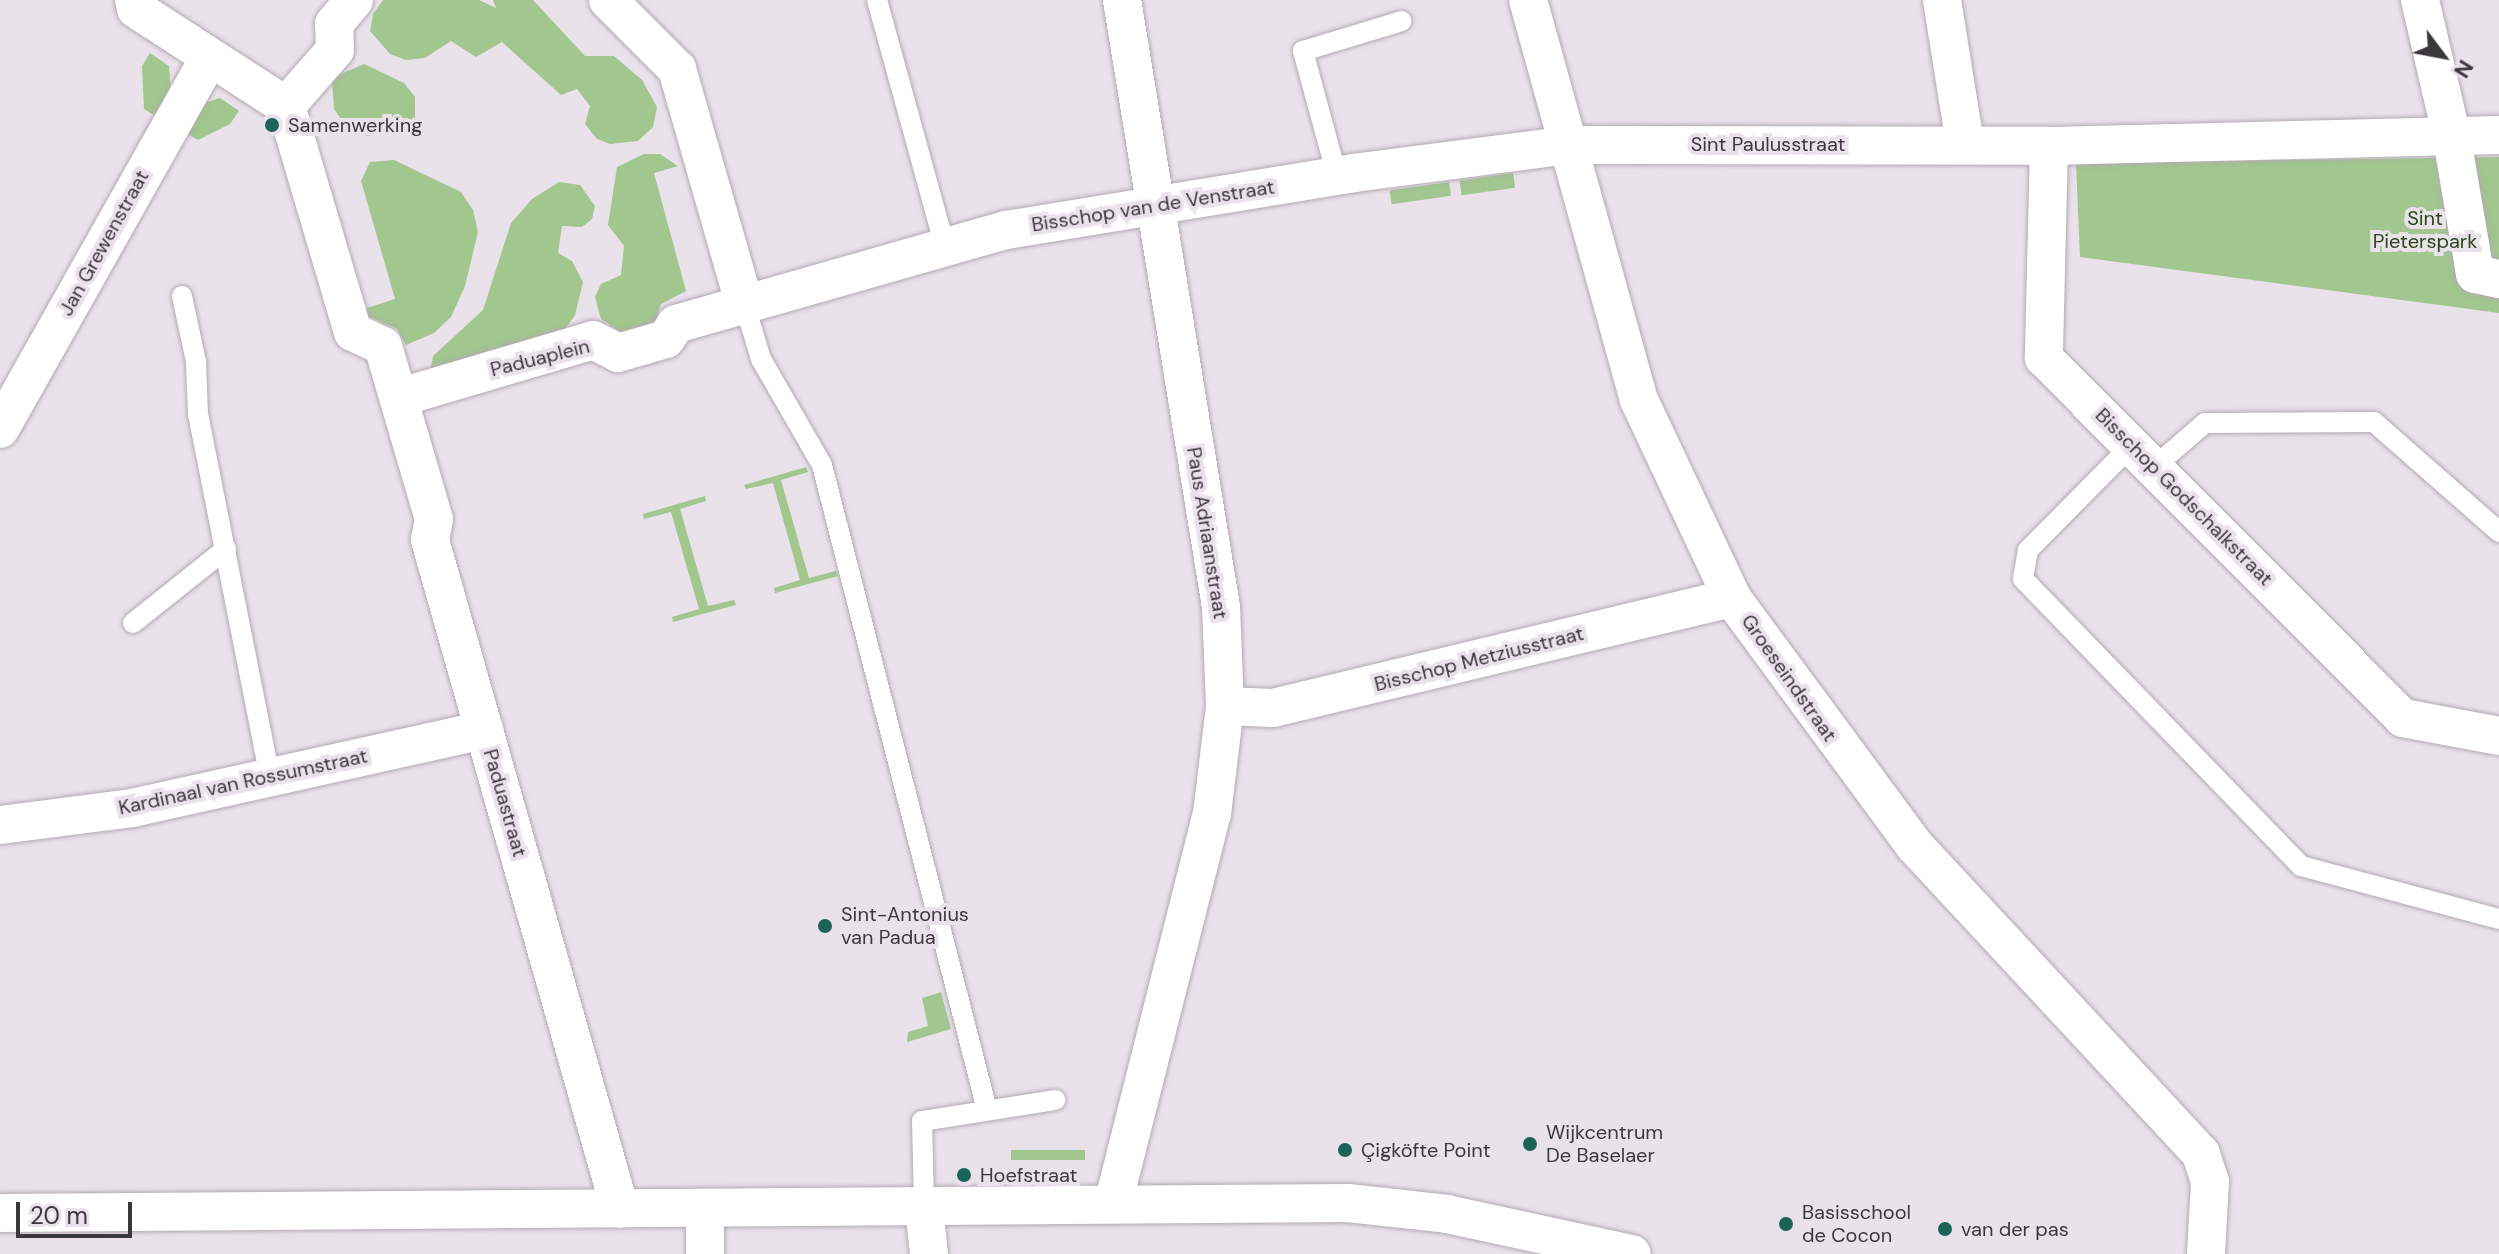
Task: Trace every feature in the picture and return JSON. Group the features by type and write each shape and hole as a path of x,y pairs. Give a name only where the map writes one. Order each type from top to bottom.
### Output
{"street":[{"path":"134,0 136,9 286,106 353,332 383,346 401,397"},
{"path":"286,106 335,50 334,24 354,0"},
{"path":"608,0 677,69 744,303"},
{"name":"Paus Adriaanstraat","path":"1113,1204 1212,814 1225,706 1221,607 1161,251 1158,204 1122,0"},
{"name":"Groeseindstraat","path":"1528,0 1639,400 1732,598 1914,845 2201,1154 2210,1182 2206,1254"},
{"path":"1942,0 1965,143 2049,146 2451,133 2499,135"},
{"path":"2420,0 2487,276"},
{"name":"Jan Grewenstraat","path":"0,429 209,58"},
{"name":"Sint Paulusstraat","path":"1570,145 1965,143"},
{"name":"Bisschop van de Venstraat","path":"744,303 1007,230 1337,176 1570,145"},
{"name":"Bisschop Godschalkstraat","path":"2049,146 2044,358 2403,718 2499,736"},
{"name":"Paduaplein","path":"401,397 593,340 618,353 666,339 676,324 744,303"},
{"name":"Paduastraat","path":"401,397 434,519 430,540 620,1209"},
{"name":"Bisschop Metziusstraat","path":"1225,706 1273,708 1732,598"},
{"name":"Kardinaal van Rossumstraat","path":"0,825 132,808 484,730"},
{"path":"0,1213 1348,1203 1447,1214 1617,1252"},
{"path":"924,1207 929,1254"},
{"path":"705,1210 705,1254"}],"lane":[{"path":"877,0 945,247"},
{"path":"1337,176 1303,51 1402,21"},
{"path":"182,296 196,362 198,414 270,777"},
{"path":"744,303 761,359 822,465 987,1110"},
{"path":"2499,532 2374,422 2205,423 2143,456 2028,550 2023,579 2301,866 2499,919"},
{"path":"133,623 226,549"},
{"path":"924,1207 922,1121 1055,1100"}],"green space":[{"path":"383,0 479,0 496,8 493,0 533,0 585,56 614,56 642,80 657,107 653,127 638,141 610,144 597,139 585,124 590,106 577,89 561,95 502,42 476,57 451,41 425,58 406,60 390,54 370,31 373,14"},
{"path":"150,53 169,66 171,93 157,117 144,109 142,66"},
{"path":"364,64 404,83 415,97 415,123 400,134 363,136 345,125 334,109 332,78"},
{"path":"220,98 239,111 230,124 198,140 182,131 198,105"},
{"path":"644,154 660,154 678,166 654,173 686,291 661,304 655,323 621,332 601,319 595,297 601,284 621,275 624,246 608,225 617,167"},
{"name":"Sint Pieterspark","path":"2499,157 2499,313 2080,257 2076,163"},
{"path":"394,160 461,192 473,210 478,232 465,286 451,317 434,333 406,345 397,329 366,315 364,309 395,299 361,181 370,162"},
{"path":"1513,173 1515,188 1462,195 1460,181"},
{"path":"559,182 580,185 595,206 592,219 582,227 562,226 558,253 572,261 583,282 575,315 561,335 430,373 433,356 483,310 511,223 532,199"},
{"path":"1449,182 1451,196 1392,204 1390,190"},
{"path":"806,467 808,472 781,480 809,578 836,571 838,576 775,593 774,588 800,580 773,483 746,489 744,485"},
{"path":"705,496 706,501 680,509 708,606 734,600 736,605 673,622 672,617 699,609 671,512 644,519 643,514"},
{"path":"941,992 951,1029 907,1042 908,1032 928,1026 922,998"},
{"path":"1011,1150 1085,1150 1085,1160 1011,1160"}],"place":[{"name":"Samenwerking","path":"272,125"},
{"name":"Sint-Antonius van Padua","path":"825,926"},
{"name":"Wijkcentrum De Baselaer","path":"1530,1144"},
{"name":"Çigköfte Point","path":"1345,1150"},
{"name":"Hoefstraat","path":"964,1175"},
{"name":"Basisschool de Cocon","path":"1786,1224"},
{"name":"van der pas","path":"1945,1229"}]}
